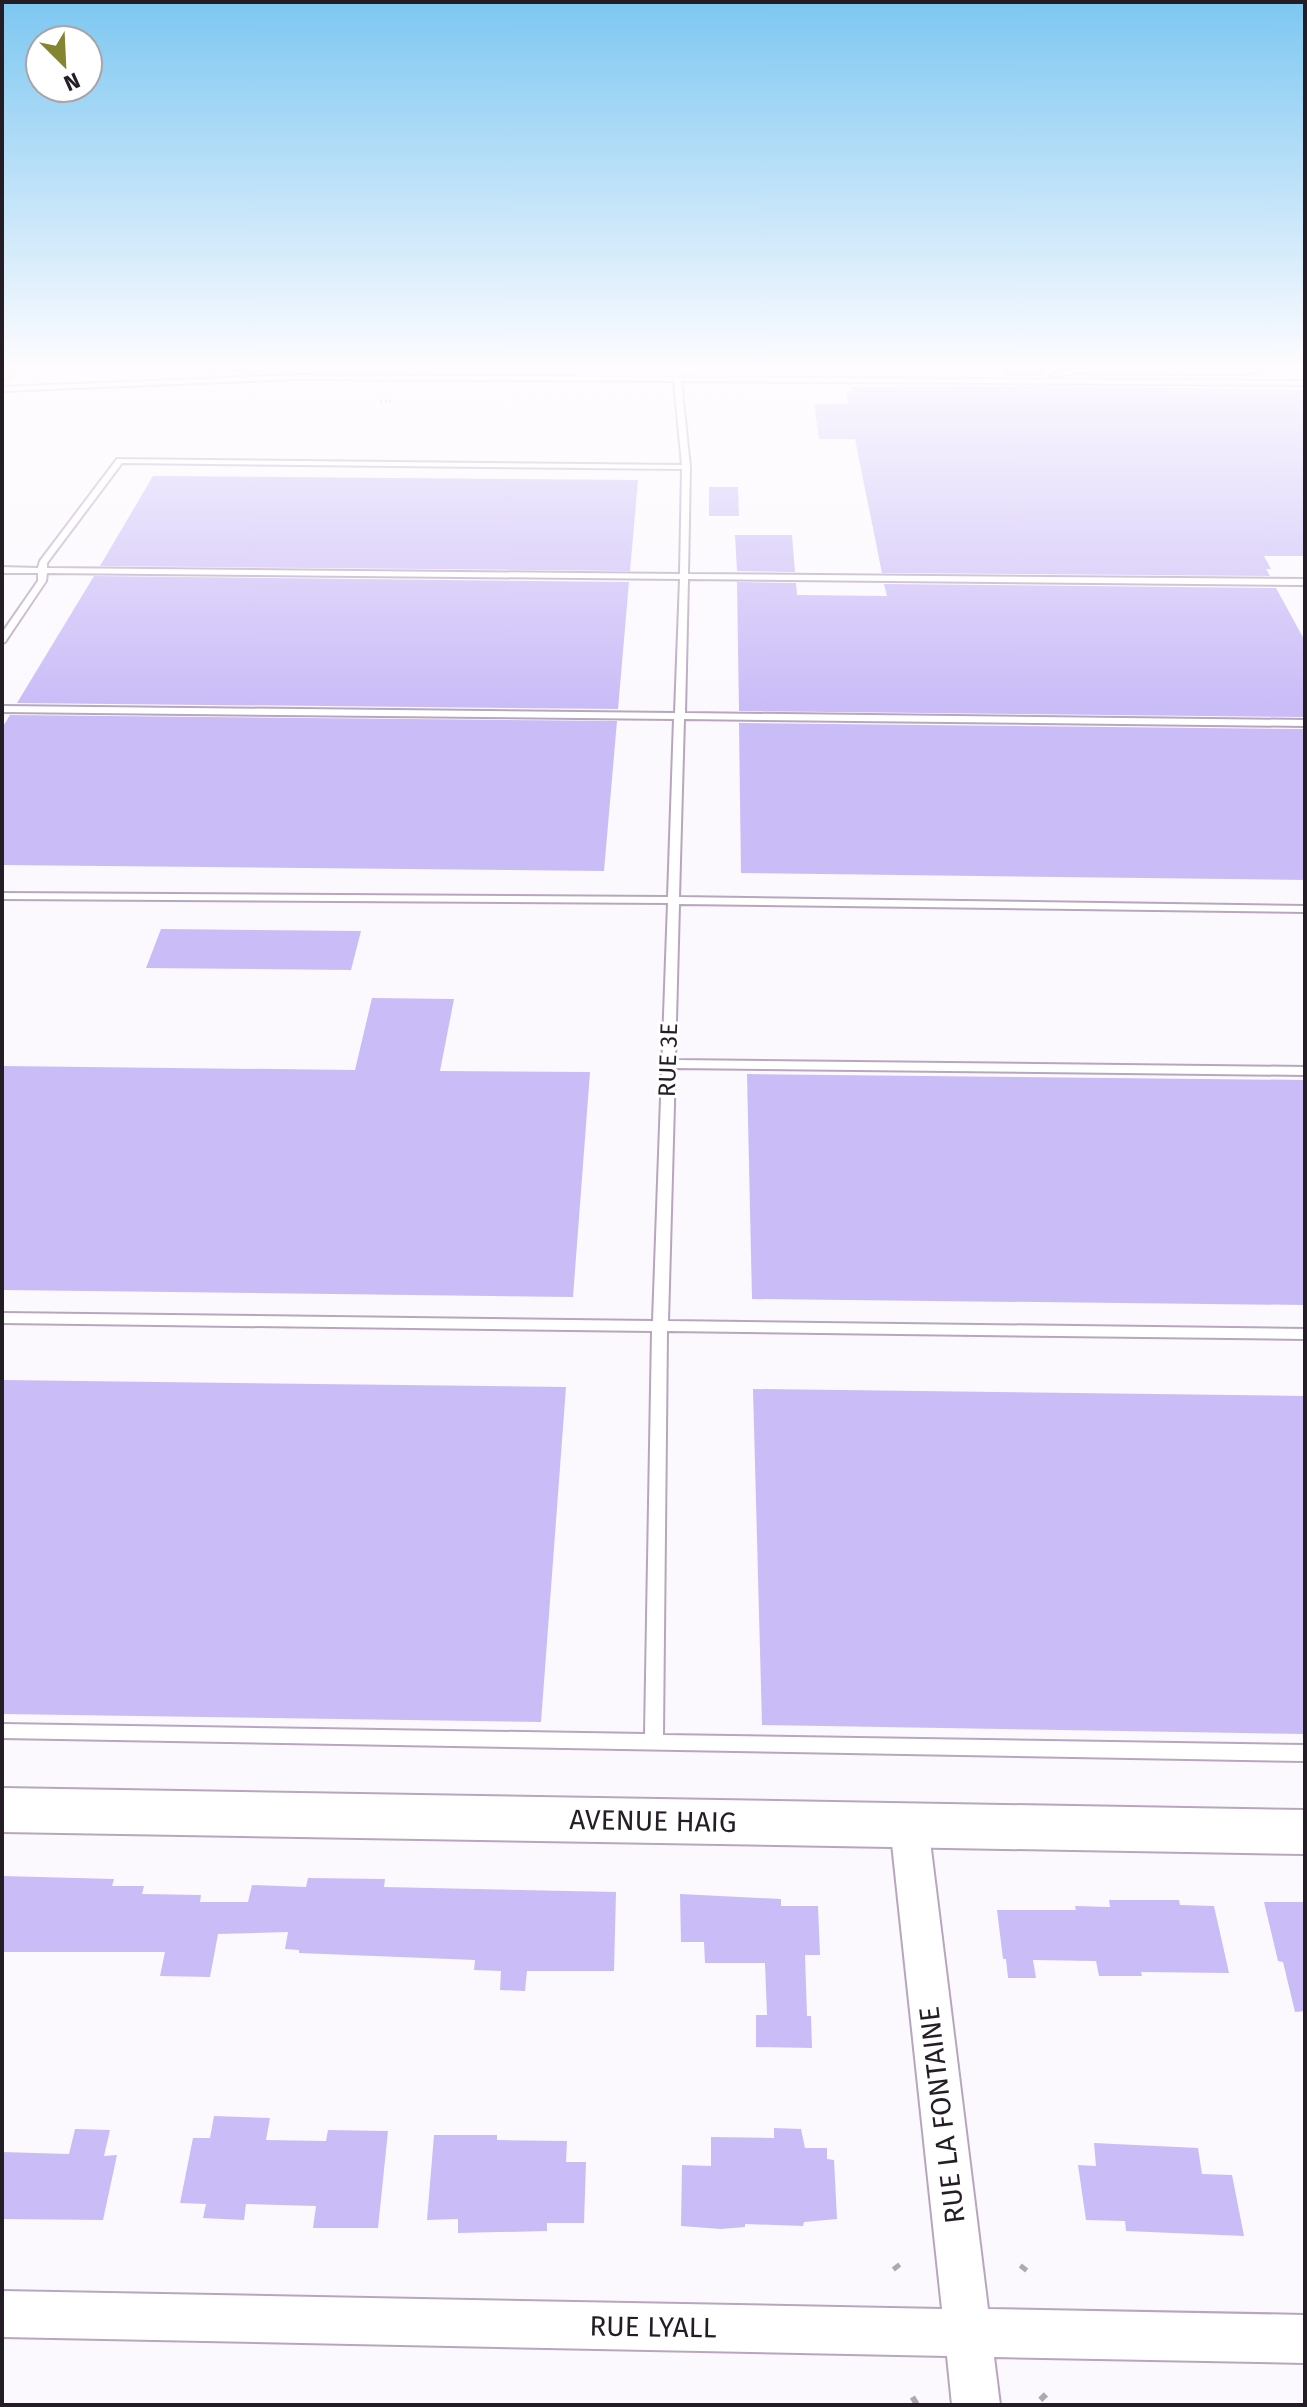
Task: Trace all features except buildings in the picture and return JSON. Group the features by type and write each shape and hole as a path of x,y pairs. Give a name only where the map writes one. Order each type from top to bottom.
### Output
{"street":[{"name":"AVENUE HAIG","path":"2,1810 1305,1832"},
{"name":"RUE LA FONTAINE","path":"909,1825 976,2405"},
{"name":"RUE LYALL","path":"2,2314 1305,2339"}],"lane":[{"path":"2,640 42,581 43,563 105,480"},
{"name":"RUE 3E","path":"654,1742 660,1325 686,480"},
{"path":"2,570 1305,582"},
{"path":"2,709 1305,723"},
{"path":"2,896 674,900 1305,909"},
{"path":"667,1064 1305,1071"},
{"path":"2,1318 1305,1334"},
{"path":"2,1731 1305,1753"}]}
